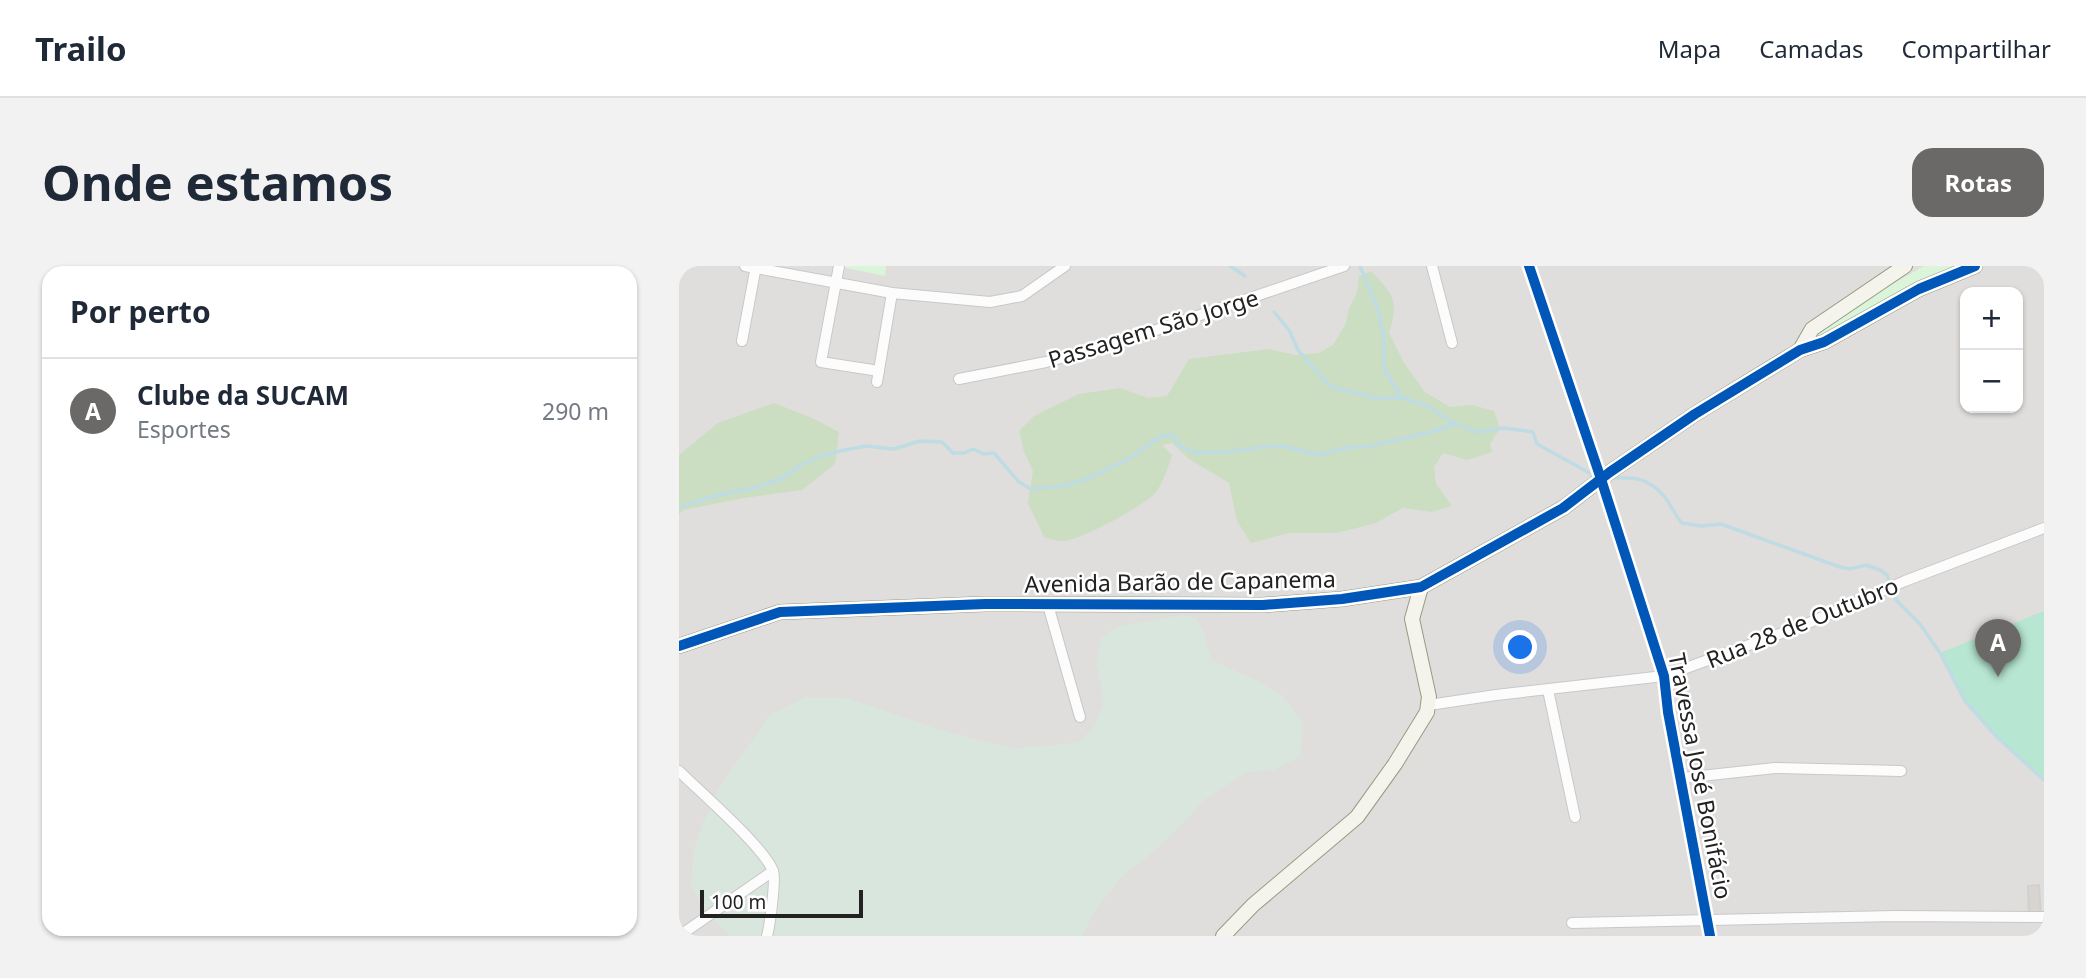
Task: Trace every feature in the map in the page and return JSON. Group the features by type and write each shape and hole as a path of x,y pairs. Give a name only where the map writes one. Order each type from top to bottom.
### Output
{"street":[{"path":"839,266 821,362 878,376 893,293"},
{"path":"742,341 752,267 893,293 990,302 1022,296 1065,266"},
{"path":"1304,266 1310,278"},
{"name":"Passagem São Jorge","path":"960,379 1026,367 1123,341 1344,266"},
{"path":"1432,266 1452,343"},
{"name":"Travessa José Bonifácio","path":"1529,266 1664,676 1668,712 1710,936"},
{"name":"Avenida Barão de Capanema","path":"1800,350 1812,330 1905,266"},
{"name":"Avenida Barão de Capanema","path":"679,646 780,612 972,604 1263,605 1342,599 1421,587 1563,508 1695,414 1800,350 1824,342 1919,289 1975,266"},
{"name":"Rua 28 de Outubro","path":"1429,705 1664,676 1804,625 1905,581 2044,528"},
{"path":"1223,936 1253,905 1357,817 1395,764 1429,705 1412,619 1421,587"},
{"path":"1048,605 1080,717"},
{"path":"1548,690 1575,817"},
{"path":"1682,778 1775,768 1901,771"},
{"path":"679,771 753,844 773,872 771,920 767,936"},
{"path":"679,936 773,872"},
{"path":"1572,923 1895,916 2044,917"}],"shaded area":[{"path":"679,266 2044,266 2044,936 679,936"},
{"path":"1181,615 1196,618 1203,630 1211,660 1254,679 1282,696 1303,723 1300,756 1274,770 1246,772 1204,800 1152,853 1120,878 1091,916 1083,936 730,936 707,914 691,885 693,854 720,786 770,715 806,697 848,698 931,727 1015,748 1078,743 1095,726 1103,705 1096,665 1101,638 1119,626"}],"green space":[{"path":"886,266 885,276 841,267"},
{"path":"1924,266 1954,266 1895,294 1821,337 1817,336 1855,306"},
{"path":"1371,271 1385,286 1392,299 1394,313 1389,333 1404,363 1425,392 1450,407 1472,405 1494,411 1500,428 1490,444 1492,452 1467,460 1443,453 1434,467 1436,484 1452,506 1431,512 1403,508 1376,523 1337,533 1289,533 1251,543 1237,521 1229,483 1189,459 1172,443 1162,445 1172,455 1162,483 1157,491 1140,505 1074,539 1060,541 1044,537 1028,503 1033,471 1024,452 1019,431 1034,416 1079,394 1120,388 1148,398 1167,396 1189,359 1269,349 1295,355 1319,353 1333,345 1346,323 1349,308 1357,293 1359,276"},
{"path":"774,403 839,432 835,464 802,490 744,498 684,510 679,514 679,455 718,423"},
{"path":"2044,611 2044,780 1997,737 1965,701 1940,653"}],"building":[{"path":"2039,885 2041,914 2029,917 2028,886"}],"waterway":[{"path":"1230,266 1245,276"},
{"path":"1360,266 1377,307 1384,336 1384,369 1402,398 1424,404 1455,424"},
{"path":"1274,312 1289,330 1298,350 1331,387 1376,398 1401,398"},
{"path":"679,507 781,479 799,466 821,456 866,446 894,449 920,441 942,442 953,453 964,453 973,449 984,454 994,453 1019,482 1031,489 1064,486 1087,479 1130,458 1161,436 1173,435 1180,446 1196,453 1278,445 1319,455 1427,433 1457,424 1476,432 1504,428 1533,432 1537,444 1597,477"},
{"path":"1611,478 1645,481 1666,498 1682,523 1701,526 1721,524 1840,567 1850,569 1866,565 1880,570 1887,575 1896,600 1920,624 1940,653 1965,701 1997,737 2044,780"}],"cycle path":[{"path":"1529,266 1664,676 1668,712 1710,936"},
{"path":"679,646 780,612 985,604 1263,605 1342,599 1421,587 1563,508 1695,414 1800,350 1824,342 1919,289 1975,266"}],"place":[{"name":"Clube da SUCAM","path":"1998,677"}]}
